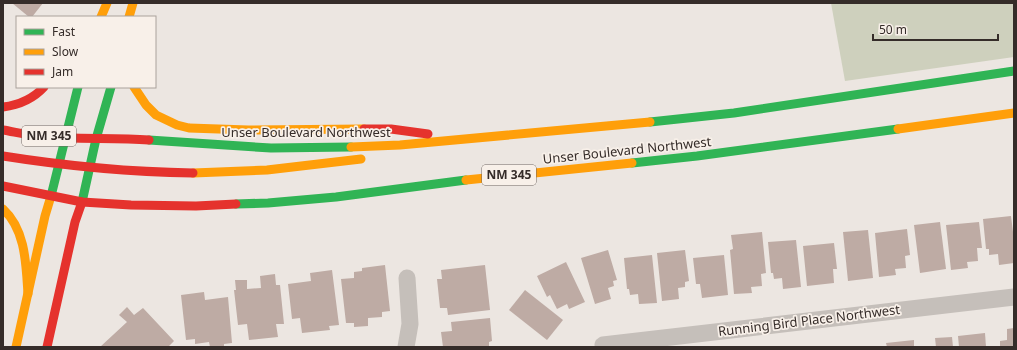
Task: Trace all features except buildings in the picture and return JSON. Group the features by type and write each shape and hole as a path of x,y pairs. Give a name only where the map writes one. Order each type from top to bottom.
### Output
{"main road":[{"path":"101,16 107,3"},
{"path":"129,16 133,3"},
{"name":"Unser Boulevard Northwest","path":"3,130 40,136 96,139 120,138 186,144 271,148 335,148 400,145 734,113 1014,71"},
{"path":"3,107 18,104 27,100 36,95 43,88"},
{"path":"16,347 45,216 60,165 78,88"},
{"path":"47,347 96,139 111,88"},
{"path":"135,88 146,105 156,115 177,125 189,128 248,130 391,129 466,139"},
{"name":"Unser Boulevard Northwest","path":"3,186 82,202 131,205 196,206 268,203 336,197 463,180 697,156 1014,113"},
{"path":"3,156 90,168 201,173 278,169 362,158 400,145"},
{"path":"3,209 12,216 17,228 23,249 28,294"}],"street":[{"path":"406,347 410,324 407,278"},
{"name":"Running Bird Place Northwest","path":"603,346 1014,296"}],"green space":[{"path":"831,3 1014,3 1014,57 845,81"}],"traffic: fast":[{"path":"650,122 734,113 1014,71"},
{"path":"51,196 78,88"},
{"path":"82,202 96,139 111,88"},
{"path":"632,163 697,156 898,129"},
{"path":"149,140 271,148 351,147"},
{"path":"236,204 268,203 336,197 466,180"}],"traffic: slow":[{"path":"101,16 107,3"},
{"path":"129,16 133,3"},
{"path":"135,88 146,105 156,115 177,125 189,128 248,130 364,129"},
{"path":"898,129 1014,113"},
{"path":"351,147 400,145 650,122"},
{"path":"193,173 267,170 361,159"},
{"path":"466,180 632,163"},
{"path":"16,347 45,216 51,196"},
{"path":"3,209 11,217 20,237 25,260 28,294"}],"traffic: jam":[{"path":"3,107 15,105 25,101 43,88"},
{"path":"364,129 391,129 428,134"},
{"path":"3,130 54,137 149,140"},
{"path":"3,156 98,168 193,173"},
{"path":"3,186 82,202 131,205 196,206 236,204"},
{"path":"47,347 75,222 82,202"}]}
